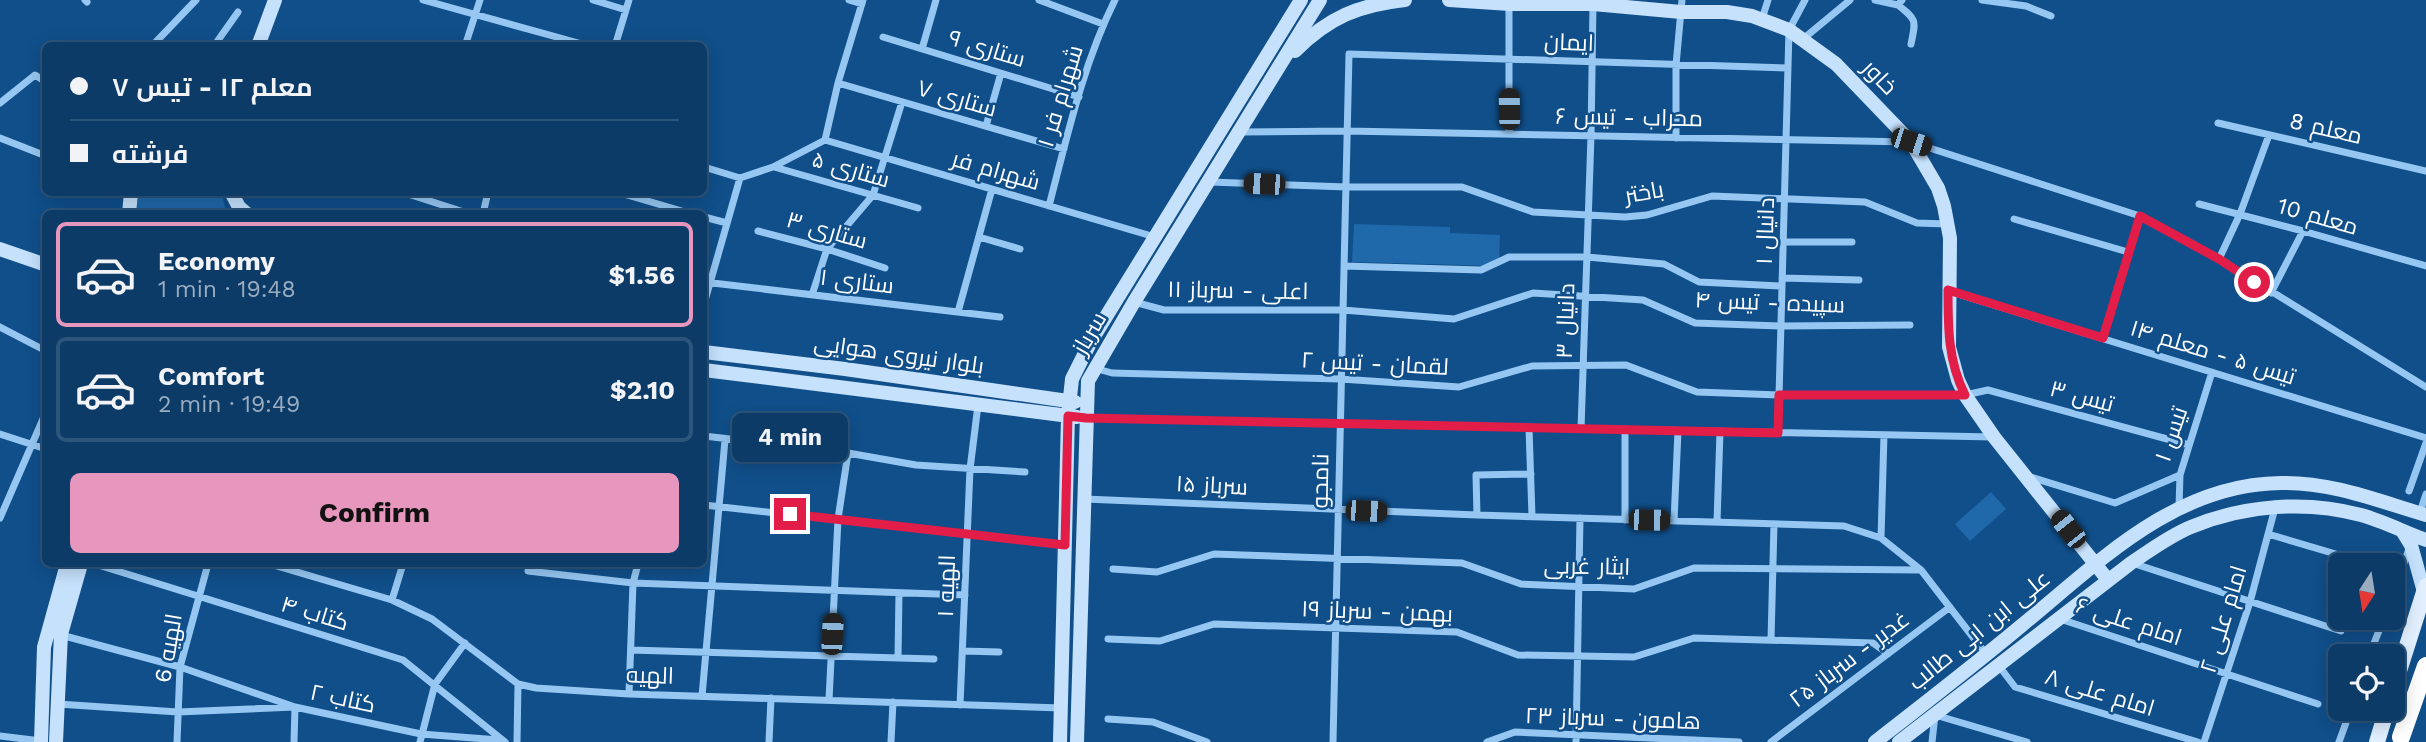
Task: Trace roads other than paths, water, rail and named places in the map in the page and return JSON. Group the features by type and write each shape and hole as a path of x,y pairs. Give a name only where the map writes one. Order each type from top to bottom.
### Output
{"highway":[{"path":"2401,740 2426,666"}],"main road":[{"path":"2405,653 2425,589"},
{"path":"2377,742 2383,721"}],"street":[{"path":"156,42 196,0"},
{"path":"259,42 275,0"},
{"path":"423,0 575,42"},
{"path":"466,42 480,0"},
{"path":"593,0 626,10"},
{"path":"616,42 629,0"},
{"path":"707,168 740,178 773,167 824,140 862,2 849,0"},
{"path":"922,48 936,0"},
{"path":"1039,0 1102,24"},
{"name":"شهرام فر ۱","path":"1049,206 1102,24 1115,0"},
{"name":"سرباز","path":"1060,742 1068,409 1072,379 1081,359 1301,0"},
{"path":"1320,0 1319,10 1322,16 1339,17"},
{"name":"سرباز","path":"1077,742 1088,382 1134,302 1320,0"},
{"path":"1281,66 1320,28 1339,17 1365,6 1405,0"},
{"name":"خاور","path":"1449,0 1728,6 1789,30 1836,64 1911,142 1938,188 1950,238 1949,346 1965,395 1994,438 2108,580"},
{"path":"1762,19 1768,0"},
{"path":"1789,30 1805,0"},
{"path":"1803,39 1850,0"},
{"path":"1875,0 1900,2 1914,18 1916,22 1912,44"},
{"path":"1982,0 2026,6 2051,16"},
{"path":"1509,2 1509,134"},
{"name":"دانیال ۳","path":"1581,429 1593,4"},
{"path":"1676,138 1676,65 1682,6"},
{"path":"217,42 238,12"},
{"name":"دانیال ۱","path":"1778,433 1789,30"},
{"name":"ستاری ۹","path":"883,37 1079,97"},
{"name":"ایمان","path":"1349,54 1788,68"},
{"name":"نامجو","path":"1333,742 1349,54"},
{"path":"985,126 1001,73"},
{"path":"0,103 35,75 42,79"},
{"name":"ستاری ۷","path":"838,83 1064,149"},
{"path":"812,295 827,249 873,195 902,102"},
{"name":"معلم 8","path":"2218,123 2426,171"},
{"name":"محراب - تیس ۶","path":"1241,132 1347,131 1911,142 2140,216 2219,259 2426,387"},
{"path":"2219,259 2240,214 2269,135"},
{"path":"0,138 42,154"},
{"name":"شهرام فر","path":"824,140 1156,237"},
{"name":"ستاری ۵","path":"773,167 918,208"},
{"path":"707,280 740,178"},
{"name":"باختر","path":"1210,182 1346,187 1462,187 1533,212 1625,217 1647,215 1712,196 1865,202 1917,223 1948,224"},
{"path":"958,312 992,189"},
{"path":"421,196 459,210"},
{"path":"631,196 679,210"},
{"path":"649,210 652,202"},
{"name":"معلم 10","path":"2199,204 2303,230 2426,266"},
{"path":"2103,338 2140,216"},
{"path":"707,218 727,223"},
{"path":"2014,219 2128,252"},
{"path":"2271,293 2303,230"},
{"name":"ستاری ۳","path":"758,231 885,268"},
{"path":"979,237 1020,248"},
{"path":"1156,237 1169,246"},
{"path":"1783,242 1852,242"},
{"path":"0,250 42,264"},
{"path":"1344,266 1481,270 1508,257 1587,257 1664,264 1699,282 1858,280"},
{"name":"ستاری ۱","path":"707,283 1000,317"},
{"name":"تیس ۵ - معلم ۱۴","path":"1948,290 2426,438"},
{"name":"سپیده - تیس ۴","path":"1343,310 1454,319 1533,293 1643,300 1695,324 1910,325"},
{"name":"اعلی - سرباز ۱۱","path":"1134,302 1164,310 1343,310"},
{"path":"0,327 42,349"},
{"name":"بلوار نیروی هوایی","path":"707,352 845,369 1068,409"},
{"name":"لقمان - تیس ۲","path":"1094,368 1112,373 1341,379 1459,387 1532,366 1626,365 1697,392 1965,395"},
{"path":"843,386 845,369"},
{"name":"بلوار نیروی هوایی","path":"707,370 978,404 1068,409"},
{"name":"تیس ۱","path":"2026,476 2115,503 2180,475 2212,372"},
{"name":"تیس ۳","path":"1965,395 1988,390 2189,445"},
{"name":"الهیه ۱","path":"960,705 970,469 978,404"},
{"path":"1068,409 1340,424 1994,438"},
{"path":"0,518 42,422"},
{"path":"1529,428 1532,516"},
{"path":"1625,430 1625,520"},
{"path":"1674,521 1678,431"},
{"path":"1717,522 1720,432"},
{"path":"0,434 42,448"},
{"path":"1884,435 1881,538 1921,570 1987,654"},
{"path":"707,437 848,453 916,465 1025,472"},
{"path":"702,696 725,440"},
{"path":"2409,491 2426,443"},
{"path":"829,700 838,519 848,453"},
{"path":"1477,515 1476,475 1531,474"},
{"path":"2179,507 2180,475"},
{"name":"علی ابن ابی طالب","path":"1899,742 1987,654 2146,526 2179,507 2224,491 2280,483 2331,487 2422,506"},
{"path":"0,495 9,499"},
{"name":"سرباز ۱۵","path":"1084,499 1844,526 1881,538"},
{"path":"707,505 1065,545"},
{"name":"علی ابن ابی طالب","path":"1875,742 1999,666 2131,563 2165,540 2191,527 2232,514 2275,507 2309,506 2364,516 2426,540"},
{"name":"امام علی ۲","path":"2204,742 2250,603 2275,507"},
{"path":"1576,738 1580,518"},
{"path":"1771,640 1774,524"},
{"path":"2403,531 2411,545 2425,589"},
{"path":"2268,534 2332,553"},
{"path":"2405,560 2411,545"},
{"name":"ایثار غربی","path":"1113,569 1157,572 1214,554 1462,563 1521,584 1634,589 1694,568 1921,570"},
{"path":"2131,563 2341,631"},
{"name":"کتاب ۴","path":"105,567 403,660 502,741"},
{"name":"الهیه 6","path":"177,742 180,667 207,567"},
{"name":"الهیه","path":"281,567 392,600 432,619 518,684 536,688 629,694 1060,708"},
{"path":"392,600 402,567"},
{"path":"529,567 528,572 634,583 965,595"},
{"path":"629,694 634,583 637,567"},
{"path":"56,742 61,634 72,569"},
{"path":"0,736 41,742 44,647 72,569"},
{"path":"898,658 900,593"},
{"name":"غدیر - سرباز ۲۵","path":"1771,742 1950,607"},
{"name":"امام علی ۶","path":"2060,619 2318,704"},
{"name":"بهمن - سرباز ۱۹","path":"1108,639 1160,641 1214,624 1457,632 1518,654 1634,657 1694,638 1873,643 1888,654"},
{"path":"61,634 180,667 295,707 294,742"},
{"path":"420,738 435,684 465,643"},
{"path":"631,650 933,659"},
{"path":"962,651 999,652"},
{"name":"امام علی ۸","path":"1999,666 2015,687 2198,742"},
{"path":"517,742 518,684"},
{"path":"769,742 771,698"},
{"path":"891,742 893,702"},
{"name":"کتاب ۲","path":"58,704 178,712 295,707 420,738 502,741"},
{"path":"1060,708 1078,708"},
{"path":"1932,742 1930,710 2027,742"},
{"path":"1108,719 1153,722 1207,742"},
{"path":"2339,742 2347,721"},
{"name":"هامون - سرباز ۲۳","path":"1488,742 1515,732 1576,738 1739,742"}]}
